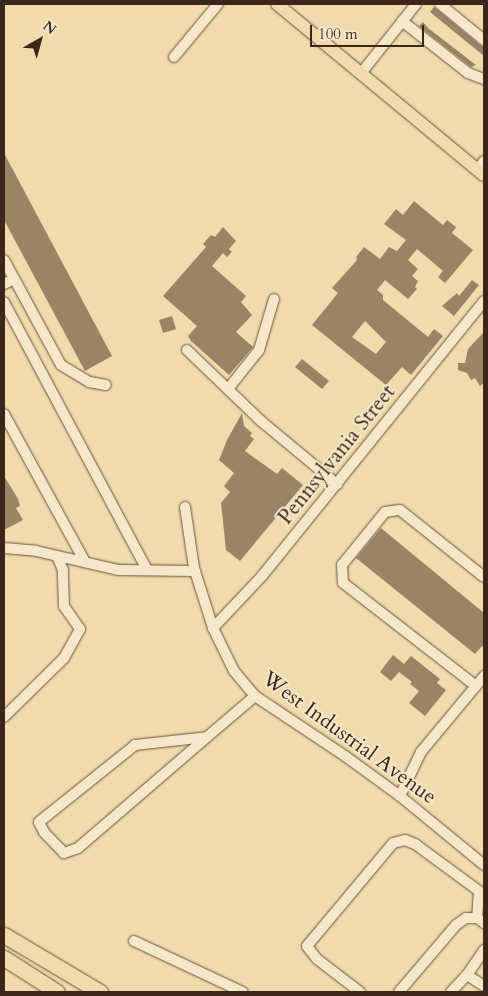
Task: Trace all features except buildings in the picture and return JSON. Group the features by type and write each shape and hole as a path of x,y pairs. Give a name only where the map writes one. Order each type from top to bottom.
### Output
{"highway":[{"path":"4,934 100,992"},
{"path":"4,958 57,992"}],"main road":[{"path":"277,4 482,168"}],"street":[{"path":"174,58 218,4"},
{"path":"362,72 416,4"},
{"path":"440,4 484,40"},
{"path":"402,21 468,73 484,79"},
{"path":"4,260 61,365 89,382 106,385"},
{"path":"4,284 14,279"},
{"path":"228,389 259,350 274,299"},
{"name":"Pennsylvania Street","path":"213,628 262,576 484,301"},
{"path":"4,302 147,570"},
{"path":"187,350 261,421 337,484"},
{"path":"4,414 85,562"},
{"name":"West Industrial Avenue","path":"185,507 195,571 213,628 234,671 254,696 345,756 400,796 484,866"},
{"path":"476,686 342,583 342,565 384,512 400,510 484,576"},
{"path":"4,548 57,556 118,570 195,571"},
{"path":"4,717 64,658 80,629 64,606 63,570 57,556"},
{"path":"400,796 421,752 484,676"},
{"path":"207,737 135,746 39,822 44,832 64,853 78,848 207,737 254,696"},
{"path":"360,992 317,958 307,946 393,843 406,840 415,844 479,891 481,921 466,918 456,925 399,992"},
{"path":"134,941 243,992"},
{"path":"452,992 467,975 484,950"},
{"path":"467,975 484,986"}]}
